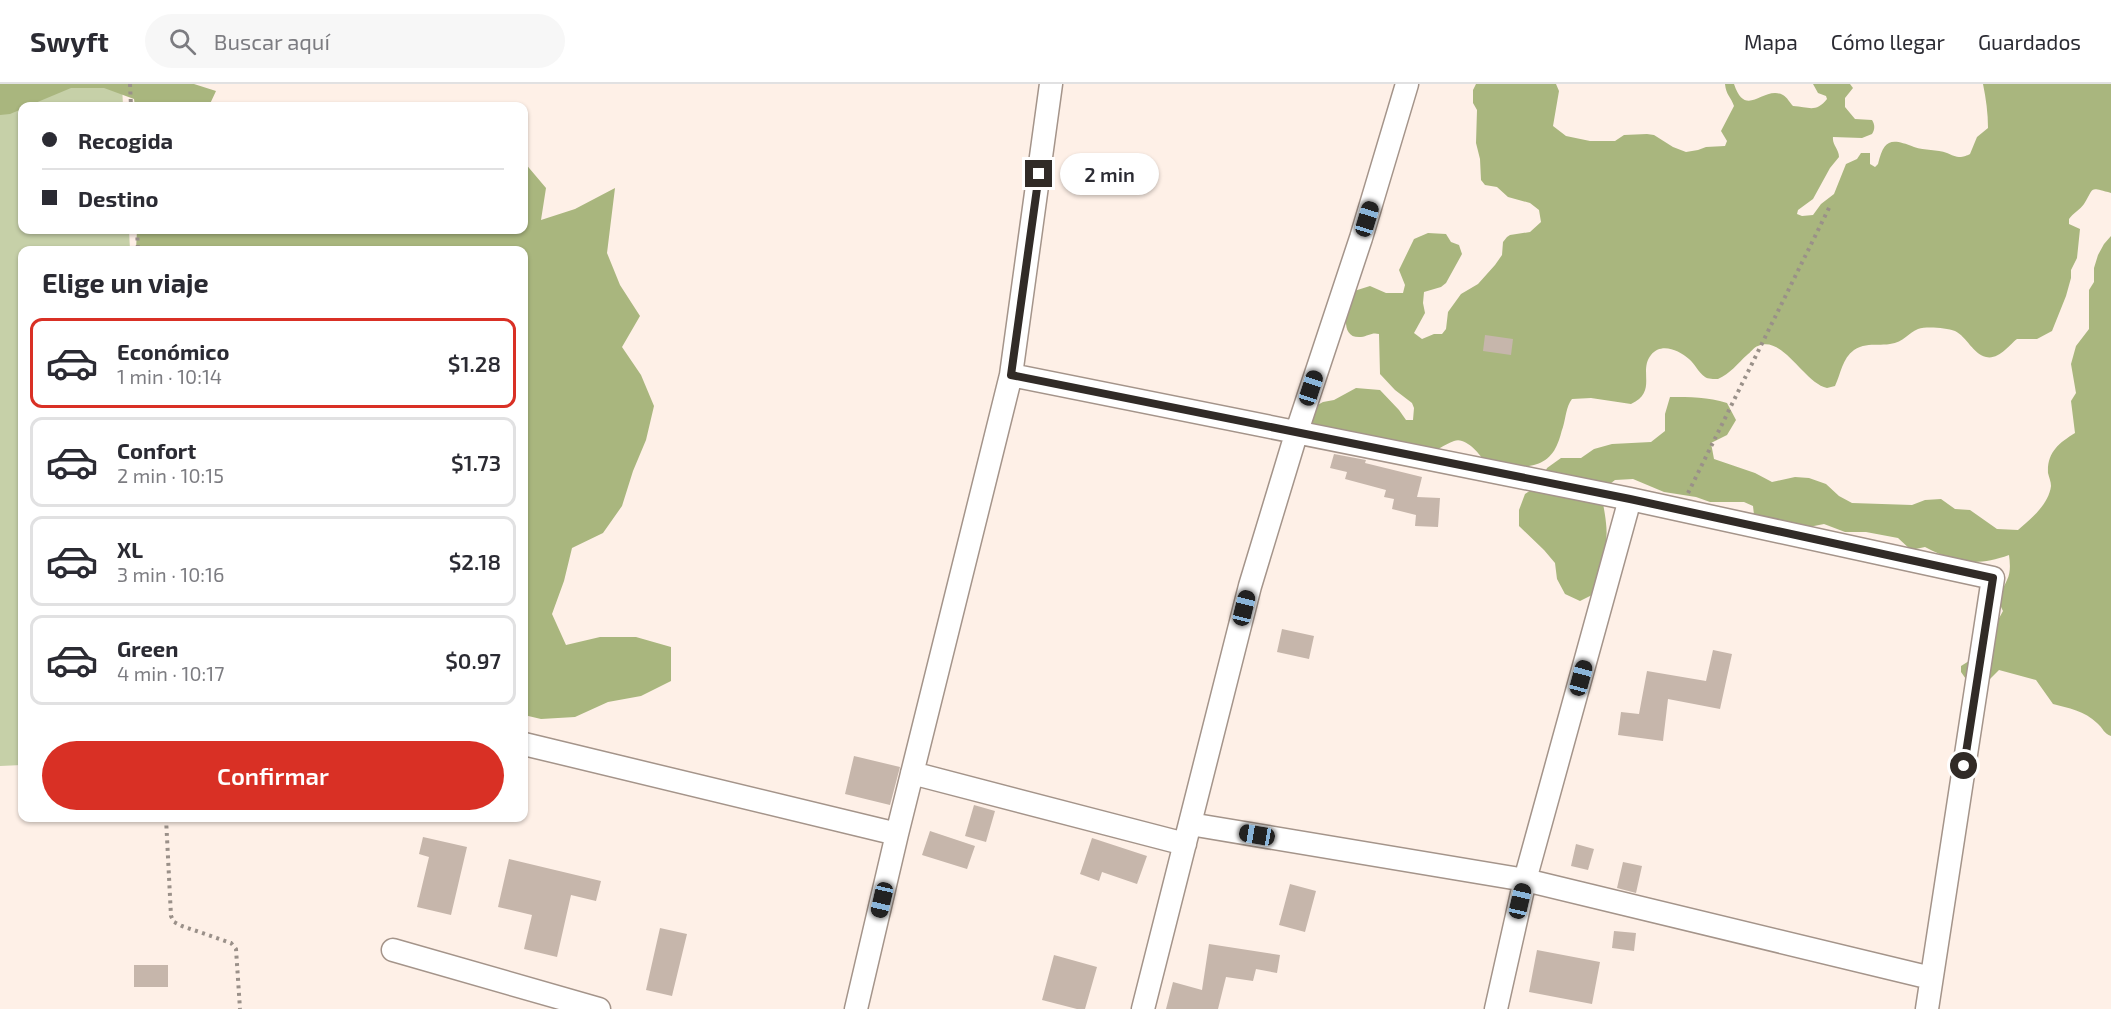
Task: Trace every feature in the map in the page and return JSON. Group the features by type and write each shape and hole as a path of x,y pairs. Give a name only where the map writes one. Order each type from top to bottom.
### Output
{"street":[{"path":"856,1009 1011,375 1051,84"},
{"path":"1143,1009 1250,586 1297,431 1361,238 1407,84"},
{"path":"1011,375 1680,509 1993,578 1927,1009"},
{"path":"1496,1009 1525,880 1630,499"},
{"path":"528,745 897,834"},
{"path":"912,773 1187,834 1525,880 1931,978"},
{"path":"393,950 599,1009"}],"path":[{"path":"130,84 131,102"},
{"path":"1680,509 1830,206"},
{"path":"166,822 171,916 174,922 231,943 236,949 240,1009"}],"green space":[{"path":"0,84 194,84 216,91 211,102 134,102 134,99 104,88 71,88 38,102 18,102 18,111 0,115"},
{"path":"122,84 123,102 18,102 18,234 129,234 130,246 18,246 18,765 0,766 0,88"},
{"path":"1476,84 1556,84 1559,91 1553,126 1566,136 1590,141 1615,141 1624,135 1647,134 1654,135 1686,152 1706,147 1725,146 1727,141 1721,131 1734,106 1725,84 1734,84 1744,100 1750,101 1776,93 1784,96 1793,106 1816,108 1827,99 1826,96 1818,93 1813,84 1850,84 1853,88 1845,98 1845,107 1855,119 1872,120 1874,130 1872,134 1862,138 1833,137 1839,157 1830,168 1813,199 1798,210 1797,214 1802,216 1813,215 1821,204 1834,194 1846,164 1857,159 1861,153 1870,153 1870,164 1875,167 1886,145 1894,142 1957,157 1970,154 1977,137 1988,128 1983,84 2111,84 2111,193 2095,189 2091,191 2082,206 2069,219 2069,224 2080,229 2077,258 2071,270 2066,296 2052,331 2037,339 2017,339 1995,356 1981,355 1955,331 1922,328 1895,343 1867,345 1854,350 1844,362 1835,386 1827,388 1810,378 1785,353 1767,344 1755,348 1718,379 1705,377 1691,361 1680,353 1665,348 1660,349 1651,355 1648,361 1646,387 1639,399 1631,404 1591,398 1572,399 1559,440 1551,455 1535,465 1526,466 1485,462 1472,447 1458,440 1426,454 1313,426 1314,407 1334,400 1356,388 1380,390 1406,420 1413,420 1412,403 1380,374 1379,334 1354,336 1346,327 1351,292 1370,286 1386,293 1403,293 1405,285 1399,270 1414,239 1428,233 1446,234 1451,242 1459,245 1462,254 1446,283 1441,287 1424,292 1425,313 1414,333 1422,339 1434,334 1442,334 1446,329 1448,312 1461,294 1478,284 1495,265 1502,255 1503,242 1507,237 1530,232 1541,222 1539,210 1530,203 1508,197 1497,187 1485,185 1481,180 1480,159 1476,143 1477,110 1473,103 1473,90"},
{"path":"528,167 546,188 541,220 575,209 615,188 607,253 620,285 640,316 622,347 641,375 654,406 646,440 622,506 603,533 572,548 564,581 552,614 566,645 600,637 636,637 671,647 671,681 641,696 608,702 575,717 541,719 528,716 528,246 136,246 137,234 528,234"},
{"path":"2111,236 2111,736 2087,716 2076,710 2053,704 2036,680 1999,670 1983,686 1968,682 1961,672 1961,666 1976,660 2003,611 1999,594 2009,574 2009,555 1986,561 1966,562 1947,557 1925,547 1911,550 1898,538 1866,532 1845,532 1824,524 1804,528 1754,515 1753,506 1744,502 1710,502 1696,497 1664,492 1633,479 1615,480 1602,490 1607,532 1594,594 1580,601 1565,594 1557,579 1555,563 1519,526 1519,510 1525,494 1540,484 1547,468 1561,458 1581,458 1594,449 1612,444 1651,442 1665,431 1665,414 1670,397 1677,397 1706,398 1727,403 1736,420 1727,435 1711,443 1714,459 1755,473 1772,482 1795,477 1809,478 1826,484 1839,496 1852,503 1912,505 1925,500 1941,499 1955,509 1970,510 1997,529 2018,530 2047,499 2051,486 2048,466 2052,454 2059,445 2075,433 2071,401 2076,393 2071,364 2076,346 2089,329 2089,290 2094,282 2094,268 2098,255"}],"building":[{"path":"1485,335 1513,339 1511,355 1483,351"},
{"path":"1334,454 1366,460 1365,463 1422,477 1417,497 1440,498 1438,527 1415,526 1416,515 1392,509 1394,499 1384,497 1386,490 1345,479 1347,472 1330,468"},
{"path":"1282,629 1314,636 1309,659 1277,652"},
{"path":"1713,650 1732,654 1720,709 1668,699 1663,741 1618,735 1621,712 1639,714 1647,671 1706,681"},
{"path":"854,756 900,767 890,805 845,794"},
{"path":"974,805 995,811 986,842 965,836"},
{"path":"930,831 975,846 967,869 922,855"},
{"path":"423,837 467,847 451,915 417,907 429,857 419,854"},
{"path":"1092,838 1147,856 1137,884 1102,872 1099,881 1080,874"},
{"path":"1576,844 1594,849 1588,870 1571,866"},
{"path":"509,859 601,881 596,901 571,895 557,957 524,949 532,915 498,907"},
{"path":"1623,862 1642,866 1636,893 1617,888"},
{"path":"1290,884 1316,891 1305,932 1279,925"},
{"path":"660,928 687,934 672,996 646,990"},
{"path":"1614,931 1636,933 1634,951 1612,948"},
{"path":"1209,944 1280,955 1277,973 1256,969 1253,981 1226,977 1218,1009 1166,1009 1173,982 1202,990"},
{"path":"1537,950 1600,962 1592,1004 1529,992"},
{"path":"1054,955 1097,967 1085,1009 1042,1000"},
{"path":"134,965 168,965 168,987 134,987"}],"route":[{"path":"1039,174 1011,375 1630,499 1993,578 1964,766"}]}
